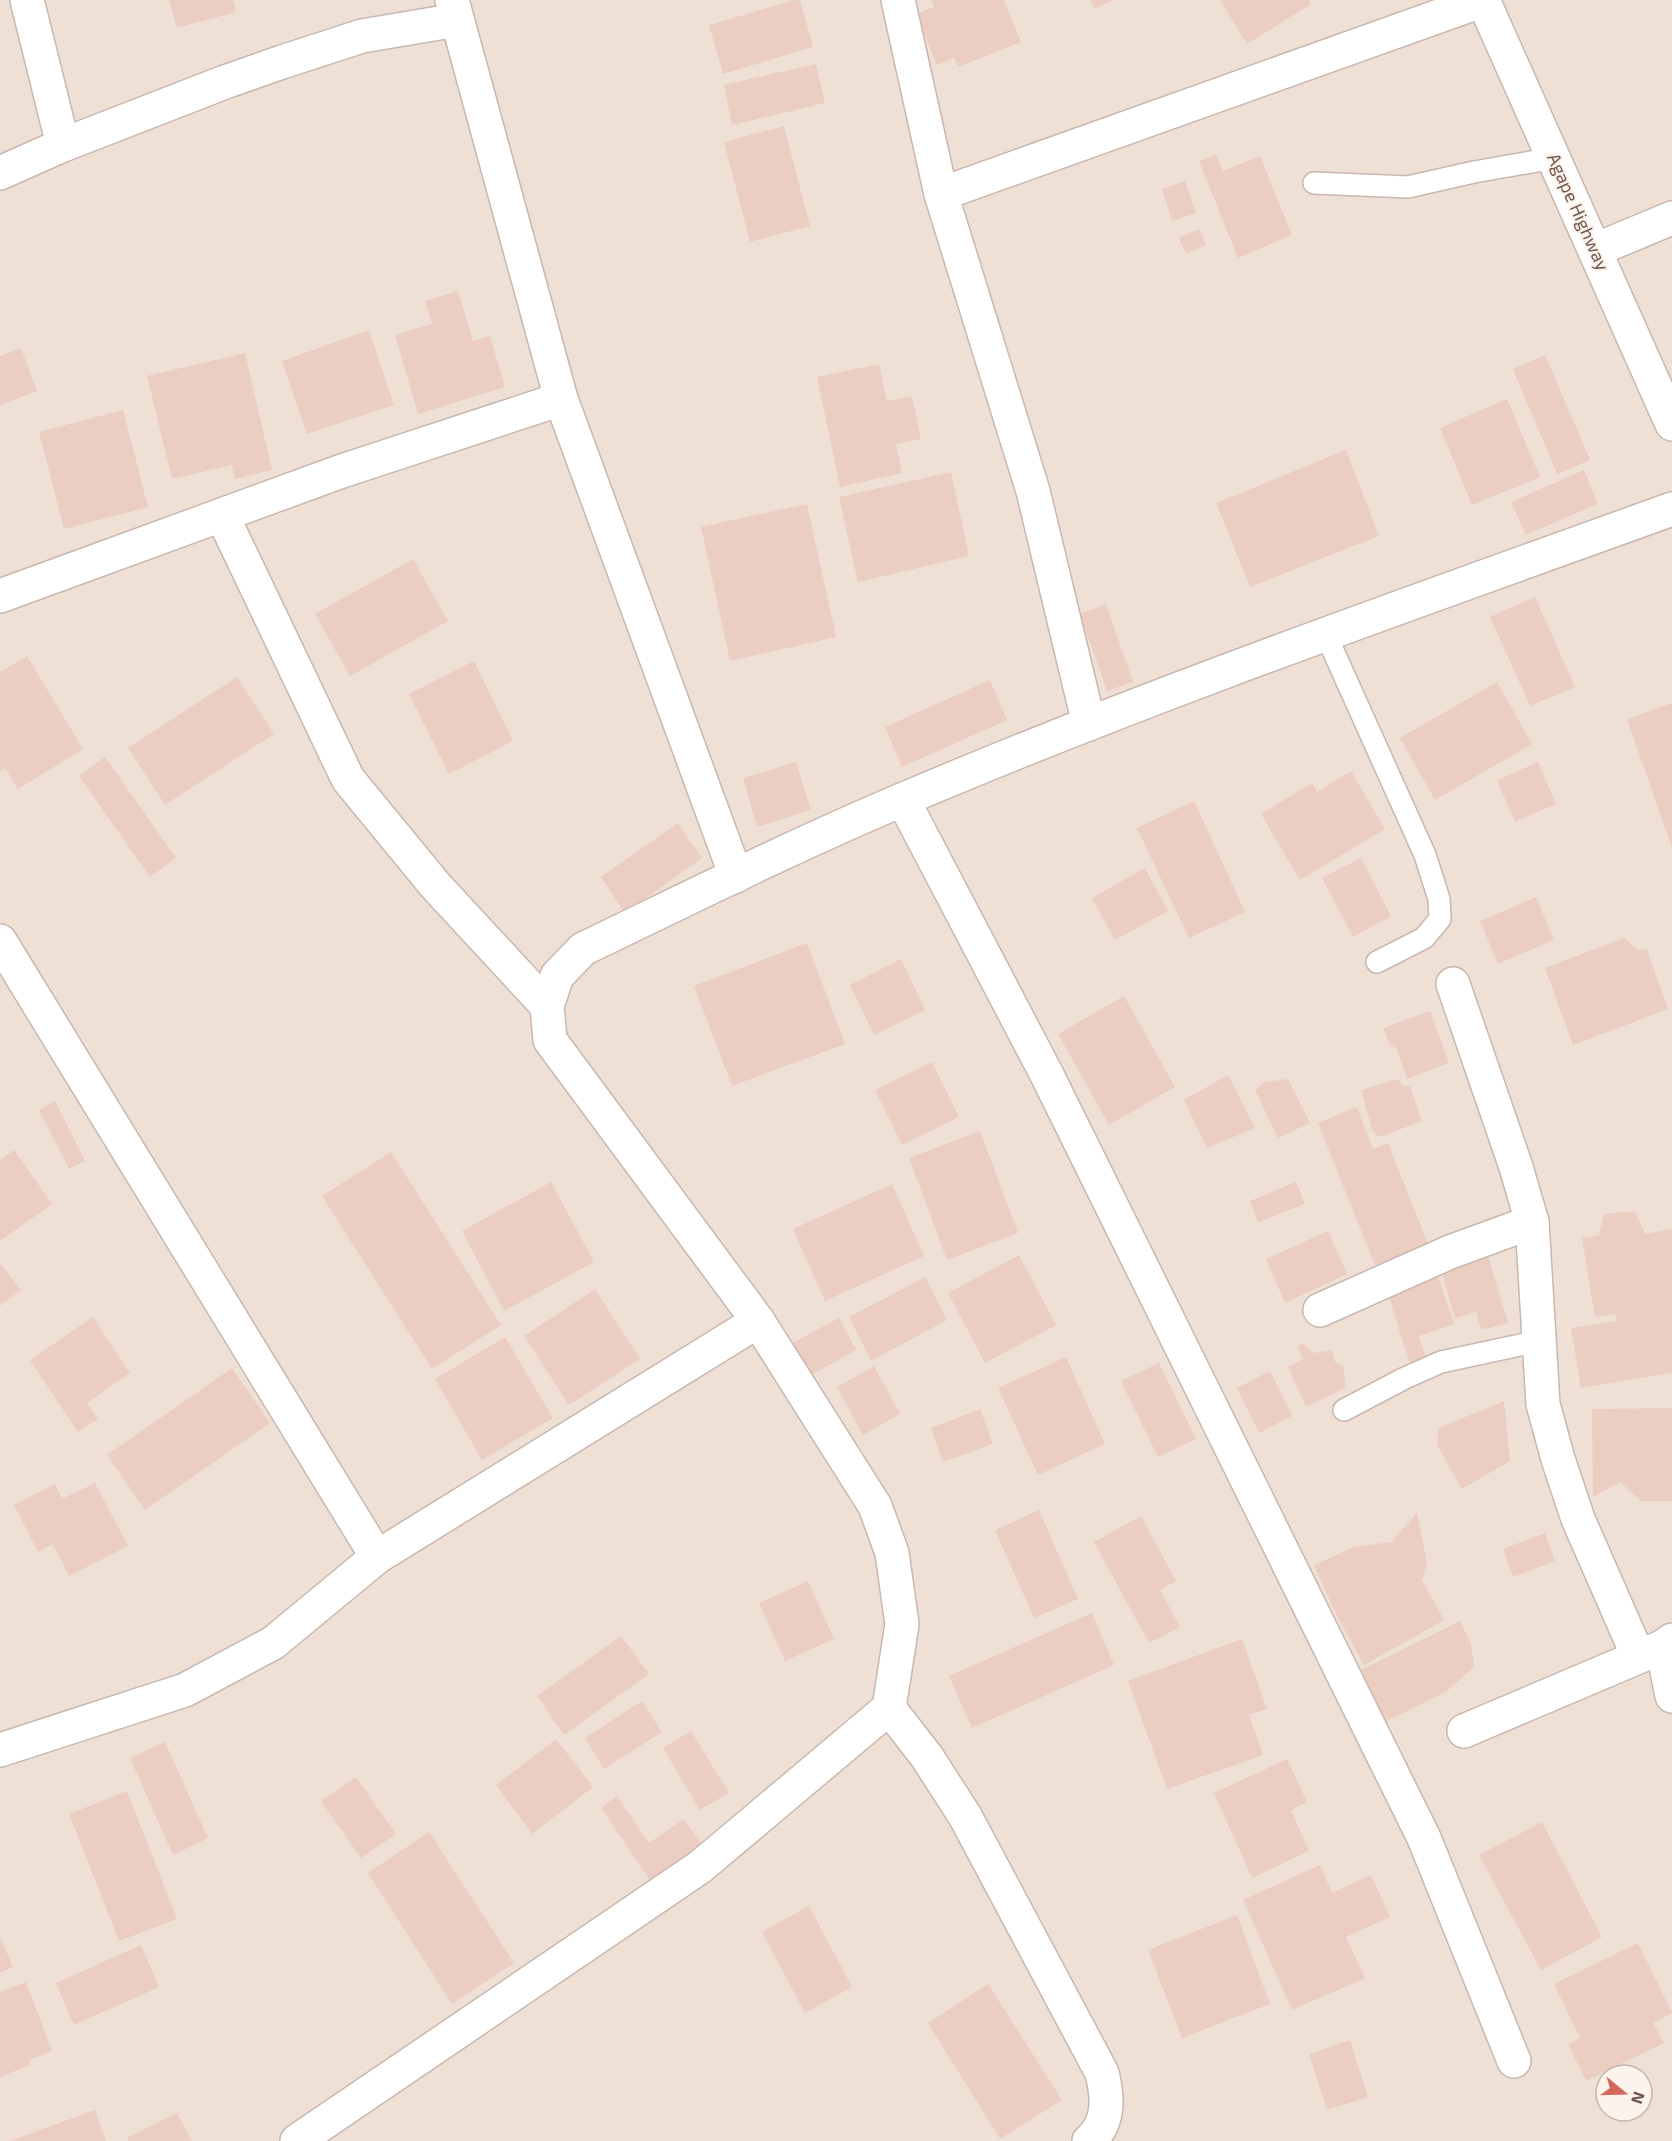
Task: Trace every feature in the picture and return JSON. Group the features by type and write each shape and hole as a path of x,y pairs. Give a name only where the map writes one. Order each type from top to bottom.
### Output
{"street":[{"path":"27,0 63,145"},
{"path":"898,0 941,194 1033,491 1089,724"},
{"path":"941,194 1484,0"},
{"name":"Agape Highway","path":"1484,0 1672,424"},
{"path":"0,172 225,82 352,39 454,10 561,399 736,876"},
{"path":"1595,250 1672,218"},
{"path":"0,596 342,471 561,399"},
{"path":"297,2141 700,1867 889,1708 902,1624 892,1553 875,1506 758,1321 550,1040 547,1006 557,976 583,949 903,800 1089,724 1672,509"},
{"path":"222,515 348,779 435,885 547,1006"},
{"path":"903,800 1047,1075 1424,1838 1514,2061"},
{"path":"0,941 377,1557"},
{"path":"1453,984 1516,1167 1532,1222 1543,1404 1557,1459 1578,1519 1657,1647 1672,1696"},
{"path":"1320,1310 1450,1252 1532,1222"},
{"path":"0,1750 185,1690 273,1644 377,1557 758,1321"},
{"path":"1464,1731 1657,1647"},
{"path":"889,1708 927,1757 965,1816 1102,2073 1107,2110 1097,2135 1089,2141"}],"lane":[{"path":"1314,183 1408,187 1554,158"},
{"path":"1326,635 1425,855 1439,899 1440,919 1424,938 1377,962"},
{"path":"1344,1410 1441,1362 1539,1341"}],"shaded area":[{"path":"0,0 1672,0 1672,2141 0,2141"}],"building":[{"path":"169,0 233,0 236,12 177,28"},
{"path":"800,0 813,47 723,74 709,25"},
{"path":"931,0 1004,0 1021,42 958,67 954,58 937,65 916,14 934,7"},
{"path":"1090,0 1113,0 1095,9"},
{"path":"1220,0 1309,0 1311,4 1247,44"},
{"path":"816,64 825,103 732,125 724,85"},
{"path":"784,126 810,226 750,242 724,142"},
{"path":"1216,154 1223,171 1260,156 1292,235 1238,258 1199,161"},
{"path":"1185,181 1196,213 1172,221 1162,189"},
{"path":"1199,229 1206,245 1186,254 1179,238"},
{"path":"458,291 473,341 490,336 505,387 418,414 395,335 432,324 425,301"},
{"path":"369,330 394,405 307,434 282,361"},
{"path":"21,348 37,391 0,405 0,356"},
{"path":"245,353 272,470 235,479 232,465 172,479 147,376"},
{"path":"1545,355 1590,460 1557,474 1513,369"},
{"path":"879,364 887,401 912,396 921,439 896,444 902,473 840,487 817,377"},
{"path":"1507,399 1540,477 1472,505 1440,428"},
{"path":"123,410 148,507 64,529 39,432"},
{"path":"1346,450 1379,536 1250,587 1216,503"},
{"path":"1584,470 1598,504 1526,535 1511,502"},
{"path":"951,472 969,556 858,582 839,497"},
{"path":"807,504 836,637 730,661 701,527"},
{"path":"413,559 448,621 350,676 315,614"},
{"path":"1535,597 1575,687 1530,706 1490,617"},
{"path":"1106,604 1133,682 1107,691 1080,614"},
{"path":"27,656 83,749 18,789 5,768 0,771 0,672"},
{"path":"474,661 513,741 449,774 409,694"},
{"path":"237,677 274,734 165,805 128,748"},
{"path":"990,680 1007,720 902,767 885,727"},
{"path":"1497,682 1532,744 1435,800 1400,738"},
{"path":"1672,703 1672,848 1627,719"},
{"path":"105,757 176,858 150,877 79,776"},
{"path":"796,762 811,810 757,827 743,778"},
{"path":"1538,762 1556,804 1515,822 1497,780"},
{"path":"1351,771 1385,829 1300,880 1261,814 1312,783 1317,792"},
{"path":"1194,801 1245,912 1189,938 1137,828"},
{"path":"678,823 702,858 625,913 601,877"},
{"path":"1361,858 1391,916 1353,937 1322,878"},
{"path":"1145,868 1168,911 1115,940 1092,898"},
{"path":"1536,897 1554,940 1498,964 1480,921"},
{"path":"1624,938 1637,949 1647,950 1668,1009 1573,1045 1545,968"},
{"path":"807,943 845,1044 732,1086 694,986"},
{"path":"901,959 925,1010 874,1035 850,985"},
{"path":"1124,996 1175,1087 1109,1125 1058,1034"},
{"path":"1430,1011 1449,1063 1407,1079 1397,1049 1390,1045 1383,1028"},
{"path":"932,1062 959,1117 902,1145 875,1090"},
{"path":"1228,1075 1255,1128 1207,1148 1184,1100"},
{"path":"1288,1079 1310,1123 1278,1138 1255,1090 1265,1082"},
{"path":"1398,1079 1402,1086 1410,1086 1422,1121 1380,1137 1373,1132 1361,1090"},
{"path":"55,1101 85,1161 69,1169 39,1110"},
{"path":"1357,1107 1373,1149 1388,1143 1428,1244 1375,1265 1318,1123"},
{"path":"980,1131 1018,1233 947,1260 909,1158"},
{"path":"14,1150 52,1204 0,1241 0,1160"},
{"path":"391,1152 501,1325 432,1369 322,1196"},
{"path":"551,1182 594,1262 504,1311 462,1231"},
{"path":"1296,1182 1305,1204 1258,1222 1250,1201"},
{"path":"892,1184 924,1256 825,1301 793,1229"},
{"path":"1635,1211 1645,1234 1672,1229 1672,1373 1581,1388 1571,1328 1617,1321 1616,1314 1595,1317 1582,1238 1599,1235 1604,1214"},
{"path":"1328,1231 1347,1274 1285,1303 1266,1259"},
{"path":"1019,1255 1056,1325 985,1363 948,1293"},
{"path":"1488,1256 1508,1323 1481,1330 1476,1312 1455,1318 1441,1270"},
{"path":"0,1263 21,1290 0,1306"},
{"path":"1438,1276 1454,1324 1419,1336 1426,1358 1410,1363 1387,1292"},
{"path":"925,1277 947,1320 871,1361 849,1317"},
{"path":"595,1289 640,1359 569,1405 524,1336"},
{"path":"93,1317 130,1373 87,1403 98,1419 78,1432 30,1360"},
{"path":"839,1318 856,1350 808,1377 791,1344"},
{"path":"505,1337 553,1418 482,1460 435,1379"},
{"path":"1303,1343 1313,1353 1332,1350 1335,1362 1344,1367 1345,1388 1306,1407 1288,1367 1303,1359 1297,1346"},
{"path":"1066,1357 1105,1444 1038,1475 998,1388"},
{"path":"1159,1363 1196,1439 1158,1457 1121,1381"},
{"path":"874,1366 900,1414 863,1435 837,1387"},
{"path":"232,1368 270,1423 145,1510 107,1455"},
{"path":"1270,1371 1292,1416 1259,1433 1237,1388"},
{"path":"1504,1401 1510,1461 1462,1489 1437,1445 1439,1428"},
{"path":"1672,1408 1672,1501 1641,1501 1620,1482 1593,1497 1592,1409"},
{"path":"980,1409 993,1444 943,1462 931,1428"},
{"path":"95,1483 128,1546 69,1576 53,1544 38,1552 14,1505 55,1484 62,1499"},
{"path":"1039,1510 1078,1599 1034,1618 995,1530"},
{"path":"1417,1513 1427,1562 1422,1580 1444,1620 1364,1665 1337,1616 1314,1565 1354,1547 1391,1542"},
{"path":"1141,1516 1176,1581 1160,1590 1180,1627 1149,1643 1094,1542"},
{"path":"1545,1533 1555,1561 1513,1577 1503,1549"},
{"path":"808,1581 834,1639 785,1661 759,1603"},
{"path":"1092,1613 1114,1665 972,1728 949,1676"},
{"path":"1460,1621 1471,1643 1474,1667 1447,1691 1383,1723 1357,1672"},
{"path":"621,1636 649,1674 564,1735 537,1696"},
{"path":"1242,1639 1267,1709 1249,1715 1263,1755 1167,1789 1128,1681"},
{"path":"642,1701 662,1732 604,1769 585,1738"},
{"path":"691,1731 729,1793 700,1810 663,1748"},
{"path":"556,1739 593,1787 532,1834 496,1785"},
{"path":"165,1742 208,1838 173,1855 130,1758"},
{"path":"1287,1759 1307,1802 1291,1810 1309,1851 1252,1878 1214,1793"},
{"path":"356,1777 396,1834 361,1858 321,1801"},
{"path":"127,1791 177,1919 119,1941 69,1814"},
{"path":"617,1796 649,1843 684,1819 703,1847 652,1883 601,1808"},
{"path":"1542,1822 1602,1937 1541,1970 1479,1855"},
{"path":"429,1832 514,1963 452,2004 368,1873"},
{"path":"1320,1865 1332,1893 1371,1875 1390,1917 1346,1937 1365,1978 1292,2010 1243,1900"},
{"path":"809,1906 852,1987 805,2013 762,1932"},
{"path":"1237,1915 1270,2004 1182,2038 1148,1950"},
{"path":"0,1937 13,1967 0,1973"},
{"path":"1638,1943 1672,2013 1653,2023 1664,2043 1623,2063 1594,2063 1594,2077 1586,2081 1568,2044 1580,2038 1554,1984"},
{"path":"141,1945 159,1987 74,2025 56,1983"},
{"path":"26,1982 52,2051 29,2060 30,2065 0,2077 0,1992"},
{"path":"988,1984 1062,2100 1000,2139 928,2023"},
{"path":"1350,2040 1368,2097 1327,2110 1309,2054"},
{"path":"95,2110 106,2141 10,2141"},
{"path":"177,2113 192,2141 128,2141 127,2138"}]}
